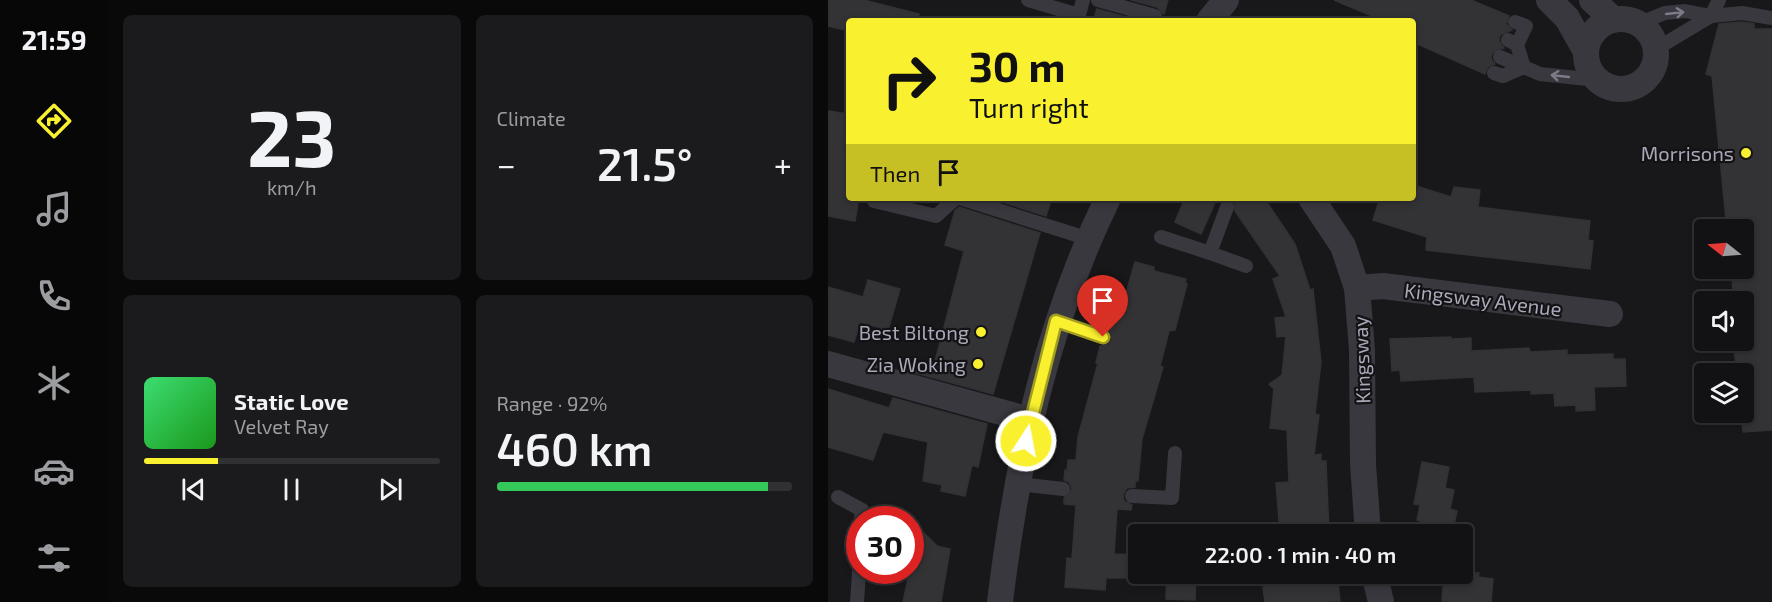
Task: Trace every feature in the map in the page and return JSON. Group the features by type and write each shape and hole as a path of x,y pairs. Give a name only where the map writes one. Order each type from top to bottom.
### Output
{"street":[{"path":"1549,0 1567,18 1585,50 1589,70 1597,80 1610,88 1623,89 1636,86 1652,71 1656,50 1653,38 1640,23 1626,18 1613,19 1600,25 1592,33 1585,50"},
{"path":"1592,0 1613,19"},
{"path":"1000,602 1030,420 1056,321 1107,201"},
{"name":"Kingsway","path":"1313,201 1343,246 1357,288 1362,350 1362,464 1367,524"},
{"name":"Kingsway Avenue","path":"1357,288 1383,286 1610,314"},
{"path":"828,364 1030,420"},
{"path":"1377,584 1381,602"}],"lane":[{"path":"1028,0 1079,15 1083,0"},
{"path":"1098,0 1155,16 1154,18"},
{"path":"1656,50 1711,16 1719,0"},
{"path":"1640,23 1665,14 1685,11 1711,16 1742,13 1772,18"},
{"path":"1515,22 1526,26 1512,43 1524,68"},
{"path":"1500,57 1540,74 1597,80"},
{"path":"1494,73 1503,76 1524,68"},
{"path":"874,201 936,216 953,201"},
{"path":"969,201 1089,239"},
{"path":"1210,253 1227,207"},
{"path":"1161,237 1246,266"},
{"path":"1056,321 1103,337"},
{"path":"1132,496 1172,498 1174,453"},
{"path":"1018,484 1063,489"},
{"path":"838,497 855,506"},
{"path":"857,602 858,584"}],"building":[{"path":"828,0 864,0 919,14 918,18 846,18 846,30 828,26"},
{"path":"1131,0 1168,0 1164,14 1157,7"},
{"path":"1334,0 1471,0 1509,16 1506,24 1512,30 1500,35 1499,41 1504,48 1492,53 1491,59 1495,64 1488,67 1485,74 1416,43 1416,18 1377,18"},
{"path":"1097,9 1129,18 1094,18"},
{"name":"Morrisons","path":"1742,22 1754,24 1754,29 1772,29 1772,430 1743,432 1742,423 1754,423 1754,363 1736,363 1734,351 1754,351 1754,291 1733,291 1732,279 1754,279 1754,219 1726,219 1712,76 1706,74 1719,24"},
{"path":"828,111 846,114 843,148 846,148 846,201 858,201 855,221 828,216"},
{"path":"1416,186 1451,197 1454,187 1480,190 1478,207 1590,221 1588,240 1593,241 1590,269 1426,250 1427,237 1373,220 1379,201 1416,201"},
{"path":"999,201 1051,201 1046,216"},
{"path":"1184,201 1216,201 1201,234 1175,222"},
{"path":"1232,201 1266,201 1295,244 1310,290 1313,289 1321,362 1315,414 1319,415 1314,455 1321,454 1321,461 1326,461 1329,524 1279,524 1276,483 1289,482 1287,430 1270,428 1274,389 1269,384 1282,375 1286,336 1277,337 1275,318 1286,317 1273,279 1280,276 1235,211"},
{"path":"959,207 1040,233 993,394 901,369 903,365 932,373 964,251 945,245 955,211"},
{"path":"1135,262 1154,267 1154,271 1186,279 1187,284 1175,330 1169,331 1160,366 1163,367 1142,439 1138,481 1135,481 1135,487 1127,488 1123,495 1124,501 1132,505 1131,510 1117,509 1114,554 1128,555 1128,578 1106,578 1105,590 1065,587 1067,558 1072,559 1076,505 1064,504 1064,498 1072,489 1069,482 1064,480 1065,470 1067,470 1068,460 1076,460 1078,437 1098,363 1096,363 1100,346 1108,344 1112,339 1110,332 1105,328 1107,323 1114,325 1117,313 1120,314"},
{"path":"868,280 900,289 888,330 860,322 854,342 828,335 828,287 863,297"},
{"path":"1451,337 1451,339 1471,338 1471,351 1529,348 1530,352 1567,350 1567,355 1613,354 1613,359 1625,359 1626,386 1594,387 1595,410 1576,411 1576,405 1555,406 1554,393 1531,394 1531,390 1475,392 1474,377 1401,381 1400,370 1392,371 1390,339"},
{"path":"828,389 889,408 893,398 987,424 978,467 972,465 965,496 941,491 942,485 923,481 928,442 883,432 873,460 828,447"},
{"path":"1422,462 1449,467 1445,488 1454,490 1450,509 1457,511 1454,524 1423,524 1417,520 1420,505 1414,504"},
{"path":"924,533 937,546 950,549 941,602 903,602 907,584 924,584"},
{"path":"1473,573 1479,573 1478,577 1493,579 1491,602 1442,601 1443,584 1473,584"},
{"path":"1167,584 1196,584 1195,600 1166,599"},
{"path":"1266,584 1338,584 1340,601 1265,602 1263,587"}],"place":[{"name":"Morrisons","path":"1746,153"},
{"name":"Best Biltong","path":"981,332"},
{"name":"Zia Woking","path":"978,364"}],"route":[{"path":"1026,441 1056,321 1103,337"}]}
